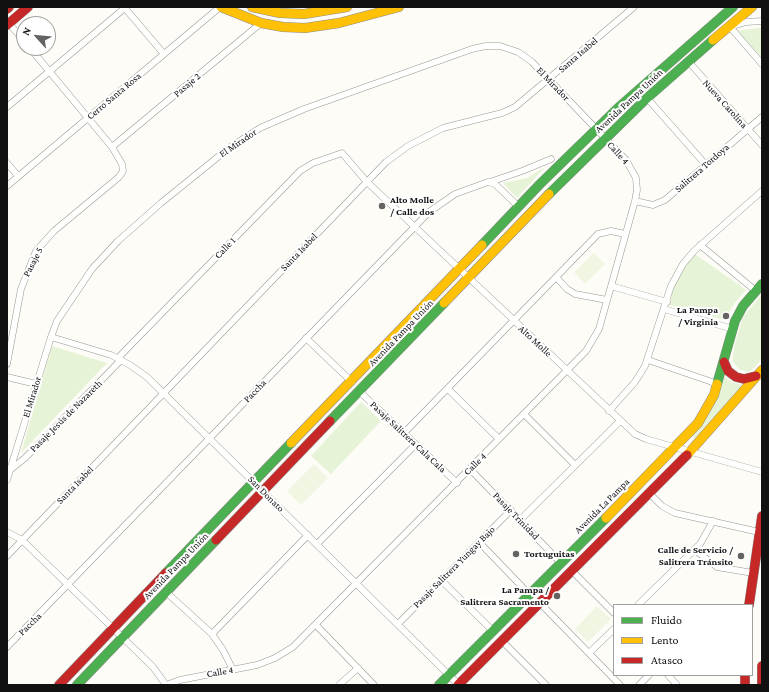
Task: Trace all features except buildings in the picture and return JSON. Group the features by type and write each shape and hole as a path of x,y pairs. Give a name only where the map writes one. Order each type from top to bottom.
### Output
{"street":[{"path":"16,32 8,23 28,7"},
{"path":"7,107 125,7 164,54"},
{"path":"221,7 262,23 283,27 305,28 339,23 399,7"},
{"name":"Cerro Santa Rosa","path":"7,186 221,7"},
{"path":"252,7 280,13 304,14 344,8"},
{"path":"304,14 313,7"},
{"name":"Santa Isabel","path":"7,556 386,162 419,139 456,123 509,110 521,103 634,7"},
{"name":"Avenida Pampa Unión","path":"59,685 459,269 596,129 732,7"},
{"name":"Avenida Pampa Unión","path":"77,685 605,138 647,98 752,7"},
{"path":"762,20 730,26 762,64"},
{"name":"Pasaje 2","path":"112,147 262,23"},
{"name":"El Mirador","path":"7,480 8,471 57,321 92,269 118,241 219,155 260,128 304,109 486,46 500,46 518,52 532,62 605,138"},
{"path":"37,56 112,147"},
{"name":"Nueva Carolina","path":"689,62 762,145"},
{"path":"647,98 706,165"},
{"name":"Salitrera Tordoya","path":"635,201 649,204 661,202 762,117"},
{"name":"Calle 4","path":"166,685 180,680 257,665 275,658 293,647 586,351 594,341 599,330 635,201 636,184 633,172 626,160 605,138"},
{"name":"Pasaje 5","path":"7,364 21,289 36,251 54,231 119,177 123,171 122,164 112,147"},
{"name":"Alto Molle","path":"342,153 367,182 609,411 640,437 762,472"},
{"name":"Calle 1","path":"120,359 300,171 313,163 342,153"},
{"name":"Paccha","path":"7,647 429,212 450,196 475,185 490,182 526,170 550,158"},
{"path":"7,163 18,176"},
{"path":"490,182 495,184 519,207"},
{"path":"609,411 635,382 648,360 678,271 688,257 700,245 762,191"},
{"path":"404,433 557,278 598,234 610,231 625,234"},
{"path":"700,245 759,287"},
{"path":"557,278 567,289 575,294 607,300"},
{"path":"611,286 667,302"},
{"name":"Avenida La Pampa","path":"439,685 676,447 704,414 718,384 733,329 739,313 759,287"},
{"path":"664,309 733,329"},
{"name":"San Donato","path":"51,337 120,359 147,377 459,685"},
{"path":"306,338 352,382"},
{"name":"Pasaje Jesús de Nazareth","path":"8,471 25,458 120,359"},
{"path":"648,360 718,384"},
{"path":"724,362 728,371 736,377 744,379 759,373"},
{"path":"459,685 690,452 759,373"},
{"path":"7,377 36,384"},
{"path":"448,389 499,439"},
{"name":"Pasaje Salitrera Cala Cala","path":"360,392 457,483"},
{"path":"524,414 575,465"},
{"path":"520,520 620,421"},
{"path":"317,544 416,444"},
{"name":"Pasaje Trinidad","path":"470,469 561,562"},
{"path":"649,493 670,511 759,532"},
{"name":"Pasaje Salitrera Yungay Bajo","path":"398,624 511,510"},
{"path":"749,604 762,516"},
{"path":"639,604 695,550 705,538 713,521"},
{"path":"7,531 22,540 123,637 158,672 166,685"},
{"path":"212,634 308,535"},
{"path":"479,542 530,594"},
{"path":"695,550 717,567 753,573"},
{"path":"572,571 613,612"},
{"path":"441,580 493,631"},
{"path":"166,592 212,634 223,650 233,670"},
{"path":"540,603 620,685"},
{"path":"316,625 374,685"},
{"path":"589,653 613,630"},
{"path":"502,641 546,685"},
{"path":"762,666 762,685"},
{"path":"339,685 358,668"},
{"path":"639,685 648,676"},
{"path":"669,676 677,685"}],"green space":[{"path":"762,27 762,58 738,31"},
{"path":"545,167 517,198 503,183 527,178"},
{"path":"594,253 605,264 585,284 574,272"},
{"path":"695,254 746,290 734,304 725,320 670,305 673,288 679,273"},
{"path":"762,294 762,359 748,372 739,369 732,361 735,343 743,317"},
{"path":"52,346 107,363 21,453"},
{"path":"724,376 732,382 742,385 695,438 691,436 712,409"},
{"path":"361,402 381,421 331,474 311,456"},
{"path":"314,464 328,478 301,505 287,491"},
{"path":"597,606 611,619 588,642 575,629"}],"traffic: fast":[{"path":"482,245 540,184 618,108 733,7"},
{"path":"549,194 647,98 713,40"},
{"path":"717,384 735,321 743,306 762,284"},
{"path":"330,421 444,303"},
{"path":"166,573 291,443"},
{"path":"439,685 606,518"},
{"path":"77,685 216,540"}],"traffic: slow":[{"path":"221,7 261,23 283,27 305,28 339,23 399,7"},
{"path":"252,7 280,13 304,14 347,7"},
{"path":"713,40 752,7"},
{"path":"444,303 549,194"},
{"path":"291,443 482,245"},
{"path":"687,455 762,370"},
{"path":"606,518 698,423 714,395 717,384"}],"traffic: jam":[{"path":"7,25 28,7"},
{"path":"724,362 728,371 736,377 744,379 756,376"},
{"path":"216,540 330,421"},
{"path":"458,685 687,455"},
{"path":"749,604 762,516"},
{"path":"59,685 166,573"},
{"path":"762,666 762,685"},
{"path":"745,676 745,685"}],"place":[{"name":"Alto Molle / Calle dos","path":"382,206"},
{"name":"La Pampa / Virginia","path":"726,316"},
{"name":"Tortuguitas","path":"516,554"},
{"name":"Calle de Servicio / Salitrera Tránsito","path":"741,556"},
{"name":"La Pampa / Salitrera Sacramento","path":"557,596"}]}
